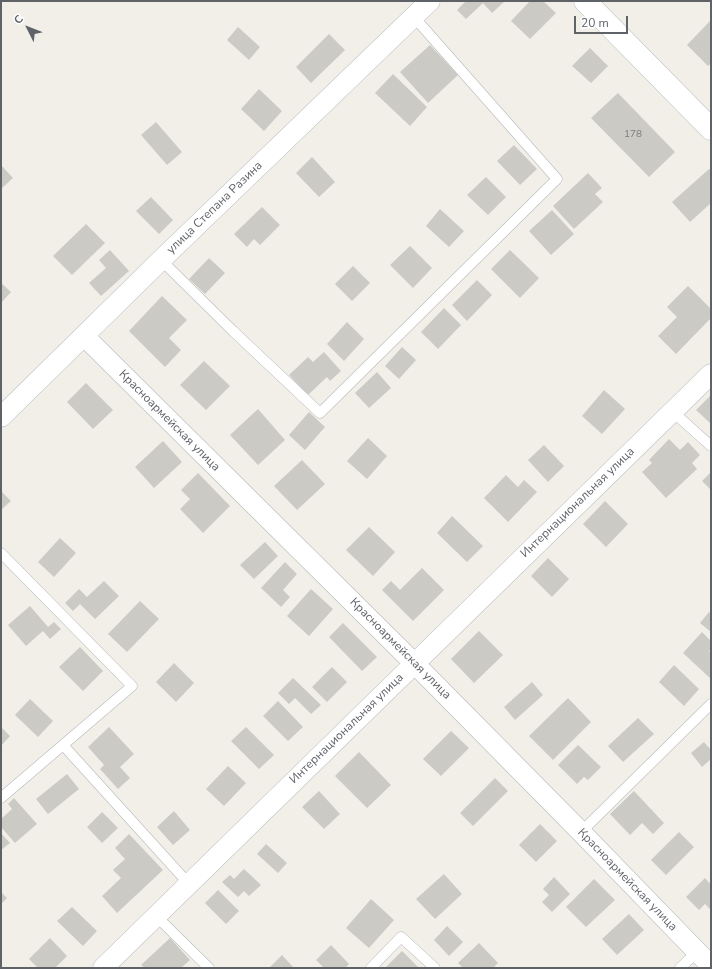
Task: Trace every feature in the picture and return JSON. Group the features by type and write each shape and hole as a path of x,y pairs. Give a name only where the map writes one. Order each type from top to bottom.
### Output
{"main road":[{"path":"585,1 711,129"}],"street":[{"name":"улица Степана Разина","path":"1,417 161,260 430,1"},
{"name":"Красноармейская улица","path":"84,336 414,663 711,966"},
{"name":"Интернациональная улица","path":"103,968 711,374"}],"lane":[{"path":"161,260 233,331 320,413 326,408 557,179 414,17"},
{"path":"672,411 711,446"},
{"path":"1,553 132,686 1,798"},
{"path":"581,832 711,704"},
{"path":"63,745 189,884"},
{"path":"156,916 209,968"},
{"path":"371,968 401,937 435,968"},
{"path":"680,968 697,952"}],"building":[{"path":"466,1 505,1 492,13 483,3 466,19 457,10"},
{"path":"530,1 543,1 556,13 530,39 511,21"},
{"path":"711,20 711,63 708,66 687,45"},
{"path":"238,27 260,47 249,60 227,40"},
{"path":"329,34 345,50 311,83 296,67"},
{"path":"430,45 458,75 428,103 400,72"},
{"path":"590,48 608,66 591,83 572,66"},
{"path":"393,74 427,107 410,126 375,93"},
{"path":"259,89 282,111 264,131 241,109"},
{"path":"618,93 675,152 649,177 591,118"},
{"path":"156,122 182,152 167,165 141,135"},
{"path":"514,145 537,169 520,185 497,161"},
{"path":"312,157 335,182 319,197 296,173"},
{"path":"1,165 13,178 1,189"},
{"path":"709,169 711,171 711,203 690,222 672,202"},
{"path":"588,173 602,188 595,194 603,202 574,229 553,206"},
{"path":"486,177 506,197 488,215 467,195"},
{"path":"151,197 173,220 159,234 136,211"},
{"path":"262,207 280,225 260,245 254,239 247,247 234,234"},
{"path":"440,209 464,231 449,247 426,226"},
{"path":"552,210 574,234 551,255 529,231"},
{"path":"86,224 105,243 72,275 53,256"},
{"path":"410,246 432,268 413,288 390,265"},
{"path":"110,250 129,271 101,296 89,283 106,268 99,260"},
{"path":"510,250 539,278 520,298 491,269"},
{"path":"209,258 225,273 205,294 189,279"},
{"path":"353,266 370,283 352,301 335,284"},
{"path":"477,280 492,295 467,321 452,305"},
{"path":"1,283 11,292 1,303"},
{"path":"688,286 711,309 711,318 676,354 658,336 677,317 667,307"},
{"path":"162,296 187,320 169,338 181,350 165,367 129,331"},
{"path":"444,308 461,325 438,349 421,332"},
{"path":"347,322 364,339 344,361 327,344"},
{"path":"402,347 416,360 399,379 385,366"},
{"path":"324,352 341,371 330,381 327,377 308,395 289,375 308,357 313,362"},
{"path":"204,361 230,386 206,410 180,385"},
{"path":"377,372 391,388 369,408 355,393"},
{"path":"86,383 113,410 93,429 67,402"},
{"path":"604,390 625,409 602,434 582,416"},
{"path":"711,395 711,424 696,410"},
{"path":"258,409 285,440 258,465 230,435"},
{"path":"309,412 325,427 305,450 289,435"},
{"path":"368,438 387,456 367,479 347,461"},
{"path":"669,439 680,450 688,442 700,455 692,463 697,469 666,498 642,472 652,463 649,460"},
{"path":"163,441 182,462 154,488 135,467"},
{"path":"544,445 564,466 548,482 528,460"},
{"path":"302,460 325,484 297,510 274,486"},
{"path":"711,472 711,490 702,481"},
{"path":"198,473 230,506 203,533 180,509 190,499 181,490"},
{"path":"506,475 518,487 524,480 537,492 508,522 484,498"},
{"path":"1,491 11,501 1,510"},
{"path":"605,501 628,524 606,547 583,524"},
{"path":"452,516 483,546 467,562 437,533"},
{"path":"369,527 395,552 373,576 346,550"},
{"path":"60,538 76,553 54,577 38,562"},
{"path":"265,542 278,556 254,579 240,565"},
{"path":"548,558 569,579 552,597 531,576"},
{"path":"285,562 297,574 283,590 290,597 281,607 261,588"},
{"path":"422,568 444,590 413,621 382,590 391,581 400,590"},
{"path":"104,581 119,596 95,619 80,604 73,611 65,603 79,589 87,597"},
{"path":"311,589 333,609 309,636 287,616"},
{"path":"140,601 159,619 127,652 108,634"},
{"path":"30,606 48,627 54,622 61,629 50,639 43,631 26,646 8,625"},
{"path":"709,612 711,614 711,632 700,623"},
{"path":"343,623 377,657 362,671 329,637"},
{"path":"479,631 503,655 474,683 451,659"},
{"path":"702,632 711,641 711,649 709,651 711,653 711,679 683,653"},
{"path":"80,647 103,671 83,691 59,667"},
{"path":"174,663 194,683 176,702 156,682"},
{"path":"674,665 699,689 684,706 659,682"},
{"path":"332,667 347,682 327,702 312,687"},
{"path":"293,678 321,705 311,714 295,698 289,704 278,693"},
{"path":"532,682 543,695 515,720 504,707"},
{"path":"568,698 591,722 553,760 529,736"},
{"path":"30,699 53,721 38,737 15,715"},
{"path":"278,701 303,727 288,741 263,716"},
{"path":"638,718 654,734 623,762 608,746"},
{"path":"1,727 10,736 1,746"},
{"path":"109,727 134,754 120,767 130,778 118,789 100,769 104,765 88,747"},
{"path":"246,727 274,755 259,769 231,741"},
{"path":"451,731 469,748 441,776 423,759"},
{"path":"704,742 710,749 711,748 711,759 702,767 691,753"},
{"path":"578,745 601,767 588,780 584,777 577,784 558,765"},
{"path":"359,752 391,785 367,808 335,776"},
{"path":"228,766 246,783 224,806 206,789"},
{"path":"67,774 79,789 48,814 36,799"},
{"path":"495,778 508,791 473,826 460,813"},
{"path":"319,791 340,814 324,829 302,807"},
{"path":"634,791 664,823 653,834 642,823 630,835 610,814"},
{"path":"14,798 37,824 15,843 1,827 1,819 12,809 8,804"},
{"path":"174,811 190,830 173,845 157,827"},
{"path":"102,812 118,828 102,843 87,827"},
{"path":"540,824 557,841 536,862 519,845"},
{"path":"679,832 694,847 666,875 651,860"},
{"path":"1,833 10,843 1,850"},
{"path":"129,834 163,870 117,913 102,896 121,878 113,870 125,859 115,848"},
{"path":"266,844 287,863 278,873 257,854"},
{"path":"244,869 261,885 249,896 244,891 238,897 222,882 230,875 234,879"},
{"path":"444,874 462,894 435,919 416,899"},
{"path":"554,877 570,894 552,912 542,902 549,895 543,889"},
{"path":"705,878 711,885 711,908 710,909 705,904 699,910 686,897"},
{"path":"594,879 615,900 586,927 566,907"},
{"path":"218,890 239,911 226,924 205,903"},
{"path":"1,892 7,898 1,904"},
{"path":"371,899 394,920 369,948 346,928"},
{"path":"72,907 97,931 83,946 57,921"},
{"path":"629,914 644,930 617,955 602,939"},
{"path":"447,926 463,942 449,956 434,940"},
{"path":"50,938 67,956 55,968 38,968 29,959"},
{"path":"170,938 190,960 181,968 145,968 141,965"},
{"path":"479,943 498,963 493,968 463,968 458,963"},
{"path":"331,945 349,964 345,968 324,968 316,960"},
{"path":"402,951 419,968 385,968"},
{"path":"282,955 294,968 269,968"}]}
